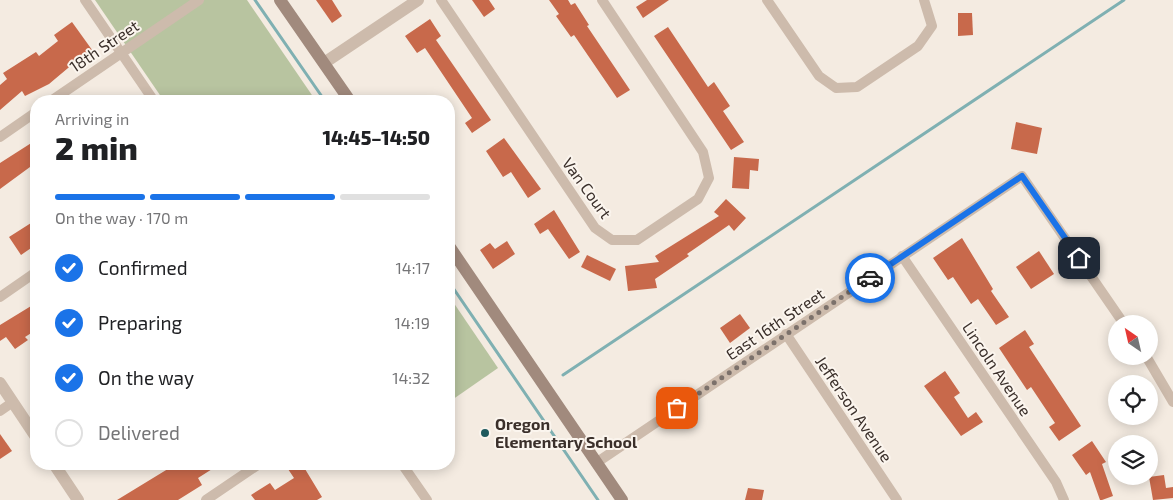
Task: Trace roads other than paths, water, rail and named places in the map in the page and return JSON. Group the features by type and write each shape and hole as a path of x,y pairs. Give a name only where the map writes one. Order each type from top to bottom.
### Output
{"main road":[{"path":"280,0 346,95"},
{"path":"455,255 622,500"}],"street":[{"path":"84,0 150,95"},
{"name":"18th Street","path":"60,95 199,0"},
{"path":"324,63 418,0"},
{"name":"Van Court","path":"441,0 595,228 612,240 637,240 698,199 709,178 703,152 602,0"},
{"path":"767,0 820,76 836,88 856,87 918,46 932,26 924,0"},
{"path":"0,137 30,116"},
{"name":"East 16th Street","path":"596,463 1022,176 1118,315"},
{"name":"Lincoln Avenue","path":"902,256 1056,482 1064,500"},
{"path":"0,297 30,276"},
{"name":"Jefferson Avenue","path":"786,334 897,500"},
{"path":"1151,365 1173,402"},
{"path":"0,383 30,428"},
{"path":"0,411 13,402"},
{"path":"58,470 78,500"},
{"path":"206,500 250,470"},
{"path":"406,470 427,500"}],"waterway":[{"path":"255,0 321,95"},
{"path":"563,375 1124,0"},
{"path":"455,291 598,500"}],"place":[{"name":"Oregon Elementary School","path":"485,433"}]}
